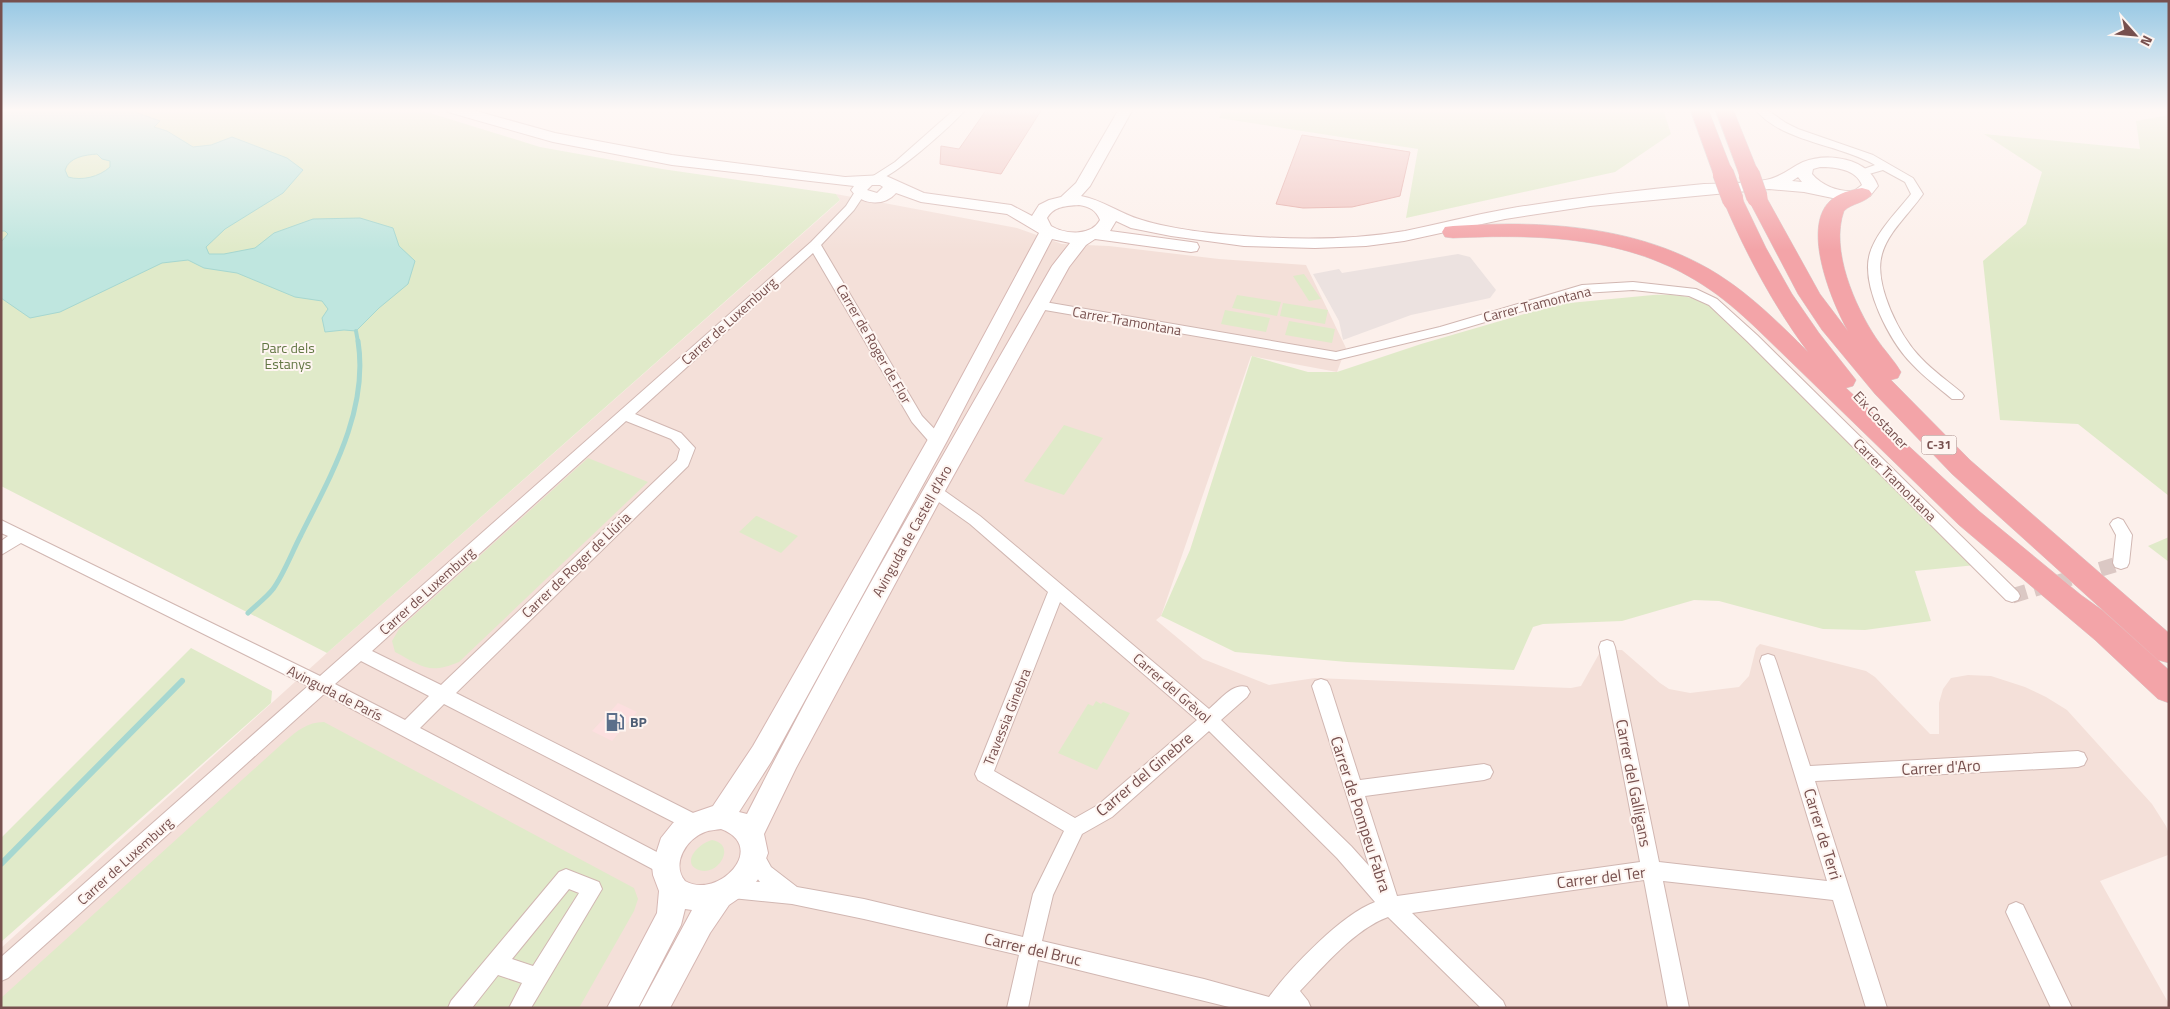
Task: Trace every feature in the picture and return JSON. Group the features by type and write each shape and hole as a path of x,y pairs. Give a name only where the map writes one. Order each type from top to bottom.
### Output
{"highway":[{"name":"Eix Costaner","path":"1716,156 1723,173 1752,189"},
{"name":"Eix Costaner","path":"1740,156 1752,189 1809,294 1830,325 1884,388 1961,467 2169,651"},
{"path":"1862,184 1835,208 1831,216 1829,253 1850,312 1882,364 1949,440 2035,521 2169,638"},
{"name":"Eix Costaner","path":"1752,189 1754,247 1779,294 1825,359 1886,427 1932,473 2032,560 2104,631 2169,690"},
{"path":"1453,232 1492,229 1543,229 1598,237 1645,249 1691,269 1732,294 1766,323 1805,364 1969,518 2104,631"}],"main road":[{"path":"652,156 1011,210 1067,200 1083,200 1137,224 1171,231 1244,241 1315,243 1366,241 1404,236 1505,214 1590,201 1804,187 1847,195 1862,184 1847,166 1830,162 1815,163 1783,180 1752,189"},
{"path":"1067,200 1082,186 1099,156"},
{"path":"1099,207 1104,176 1115,156"},
{"path":"1805,168 1804,174 1808,180 1829,192"},
{"path":"1046,230 1039,220 1045,208 1051,204"},
{"path":"1090,236 1101,230 1107,223 1107,215 1099,207"},
{"path":"1011,210 1046,230 1066,238 1090,236 1256,256 1298,257 1345,254 1384,247 1453,232 1505,214"},
{"name":"Avinguda de Castell d'Aro","path":"721,817 762,754 937,440 1046,230"},
{"name":"Avinguda de Castell d'Aro","path":"753,844 787,760 934,491 1061,266 1080,241 1090,236"},
{"path":"622,1008 671,915 668,853 674,842 683,831 694,823 707,818 721,817 733,819 744,824 753,844 751,868 743,879 726,892 700,923 654,1008"},
{"path":"669,877 682,895 706,899 726,892"}],"street":[{"name":"Carrer de Luxemburg","path":"1,971 814,245 871,188 908,156"},
{"path":"1866,156 1909,180 1917,194 1890,228 1875,255 1874,278 1894,328 1915,359 1956,396"},
{"path":"871,188 899,164"},
{"path":"1862,184 1884,166"},
{"name":"Carrer de Roger de Flor","path":"814,245 917,419 937,440"},
{"name":"Carrer Tramontana","path":"1039,305 1336,356 1442,330 1582,289 1634,286 1692,292 1713,302 1752,338 2012,596"},
{"name":"Carrer de Roger de Llúria","path":"406,730 683,462 688,448 676,436 624,415"},
{"name":"Carrer del Grèvol","path":"934,491 975,520 1209,719 1344,852 1391,906 1496,1008"},
{"path":"2118,524 2124,535 2121,563"},
{"name":"Avinguda de París","path":"1,526 322,685 669,877"},
{"path":"1,549 19,536"},
{"name":"Travessia Ginebra","path":"1057,590 984,774 1075,828"},
{"name":"Carrer del Galligans","path":"1606,648 1679,1008"},
{"path":"359,652 694,823"},
{"name":"Carrer de Terri","path":"1768,661 1877,1008"},
{"name":"Carrer de Pompeu Fabra","path":"1277,1002 1317,958 1366,915 1391,906 1321,686"},
{"name":"Carrer del Ginebre","path":"1075,828 1105,811 1241,692"},
{"name":"Carrer d'Aro","path":"1804,774 2078,759"},
{"path":"1354,789 1484,772"},
{"path":"1017,1008 1043,894 1075,828"},
{"name":"Carrer del Bruc","path":"753,844 758,867 769,880 792,895"},
{"name":"Carrer del Ter","path":"1391,906 1651,870 1841,892"},
{"path":"458,1008 566,878 592,889 519,1008"},
{"name":"Carrer del Bruc","path":"726,892 792,895 864,909 1204,989 1277,1002"},
{"path":"2016,912 2062,1008"},
{"path":"495,964 538,978"},
{"path":"1277,1002 1301,1008"}],"shaded area":[{"path":"836,194 1017,228 1062,244 1109,246 1219,259 1306,265 1346,348 1337,372 1251,356 1161,616 1156,620 1203,659 1269,685 1315,678 1571,688 1581,686 1599,654 1605,650 1622,650 1669,689 1690,693 1739,687 1749,676 1756,648 1760,644 1866,671 1875,677 1930,734 1939,734 1939,703 1943,689 1951,678 1968,675 1991,676 2025,687 2067,710 2152,804 2166,826 2169,834 2168,855 2100,881 2169,1004 2169,1008 1,1008 1,948 327,653 835,205 840,200"},
{"path":"1458,254 1470,257 1496,290 1490,298 1411,315 1343,340 1339,321 1313,274 1339,269 1342,273"},
{"name":"BP","path":"618,703 637,712 612,741 592,731"}],"green space":[{"name":"Parc dels Estanys","path":"1,156 590,156 662,169 836,194 840,200 327,653 1,486"},
{"path":"1417,156 1638,156 1615,172 1406,218"},
{"path":"2018,156 2169,156 2169,496 2078,424 2000,420 1983,261 2026,224 2042,172"},
{"path":"1304,274 1321,299 1309,301 1293,276"},
{"path":"1237,295 1281,302 1277,316 1232,308"},
{"path":"1653,295 1674,295 1692,298 1727,313 1976,565 1915,571 1931,621 1865,630 1823,629 1719,601 1694,600 1622,621 1543,624 1533,627 1514,670 1347,662 1235,652 1161,616 1190,550 1252,356 1308,372 1337,372 1421,344 1559,304"},
{"path":"1283,303 1328,310 1325,324 1280,316"},
{"path":"1225,310 1270,318 1266,332 1221,324"},
{"path":"1289,321 1335,329 1332,343 1285,335"},
{"path":"1064,425 1103,438 1064,495 1024,481"},
{"path":"588,458 648,482 459,662 440,668 432,668 419,665 395,652 392,641 399,629"},
{"path":"756,516 798,536 781,553 739,532"},
{"path":"2169,537 2169,562 2148,546"},
{"path":"191,648 272,691 271,703 1,942 1,838"},
{"path":"1096,701 1130,713 1097,770 1058,753 1088,704 1093,706"},
{"path":"324,722 634,888 638,899 634,911 579,1008 1,1008 1,998 284,742 307,725"},
{"path":"712,840 723,847 722,859 713,869 699,870 691,863 691,858 697,849"}],"water":[{"path":"1,156 83,156 70,162 65,170 68,177 79,179 101,173 110,167 110,161 99,156 282,156 303,170 283,193 225,229 206,247 209,254 224,254 255,248 274,233 313,219 360,218 393,228 399,246 415,261 408,284 379,308 356,331 325,332 322,318 328,309 322,301 295,297 237,273 204,268 188,260 162,263 60,312 30,318 1,298 1,242 8,234 5,231 1,231"}],"building":[{"path":"940,156 1012,156 1001,174 940,164"},
{"path":"1294,156 1409,156 1400,196 1352,207 1303,208 1276,204"}],"waterway":[{"path":"356,331 358,342"},
{"path":"248,613 270,592 281,577 345,441 353,417 358,392 360,367 358,341"},
{"path":"1,864 182,681"}],"tunnel":[{"path":"2012,596 2121,563"}],"place":[{"name":"BP","path":"615,722"}]}
